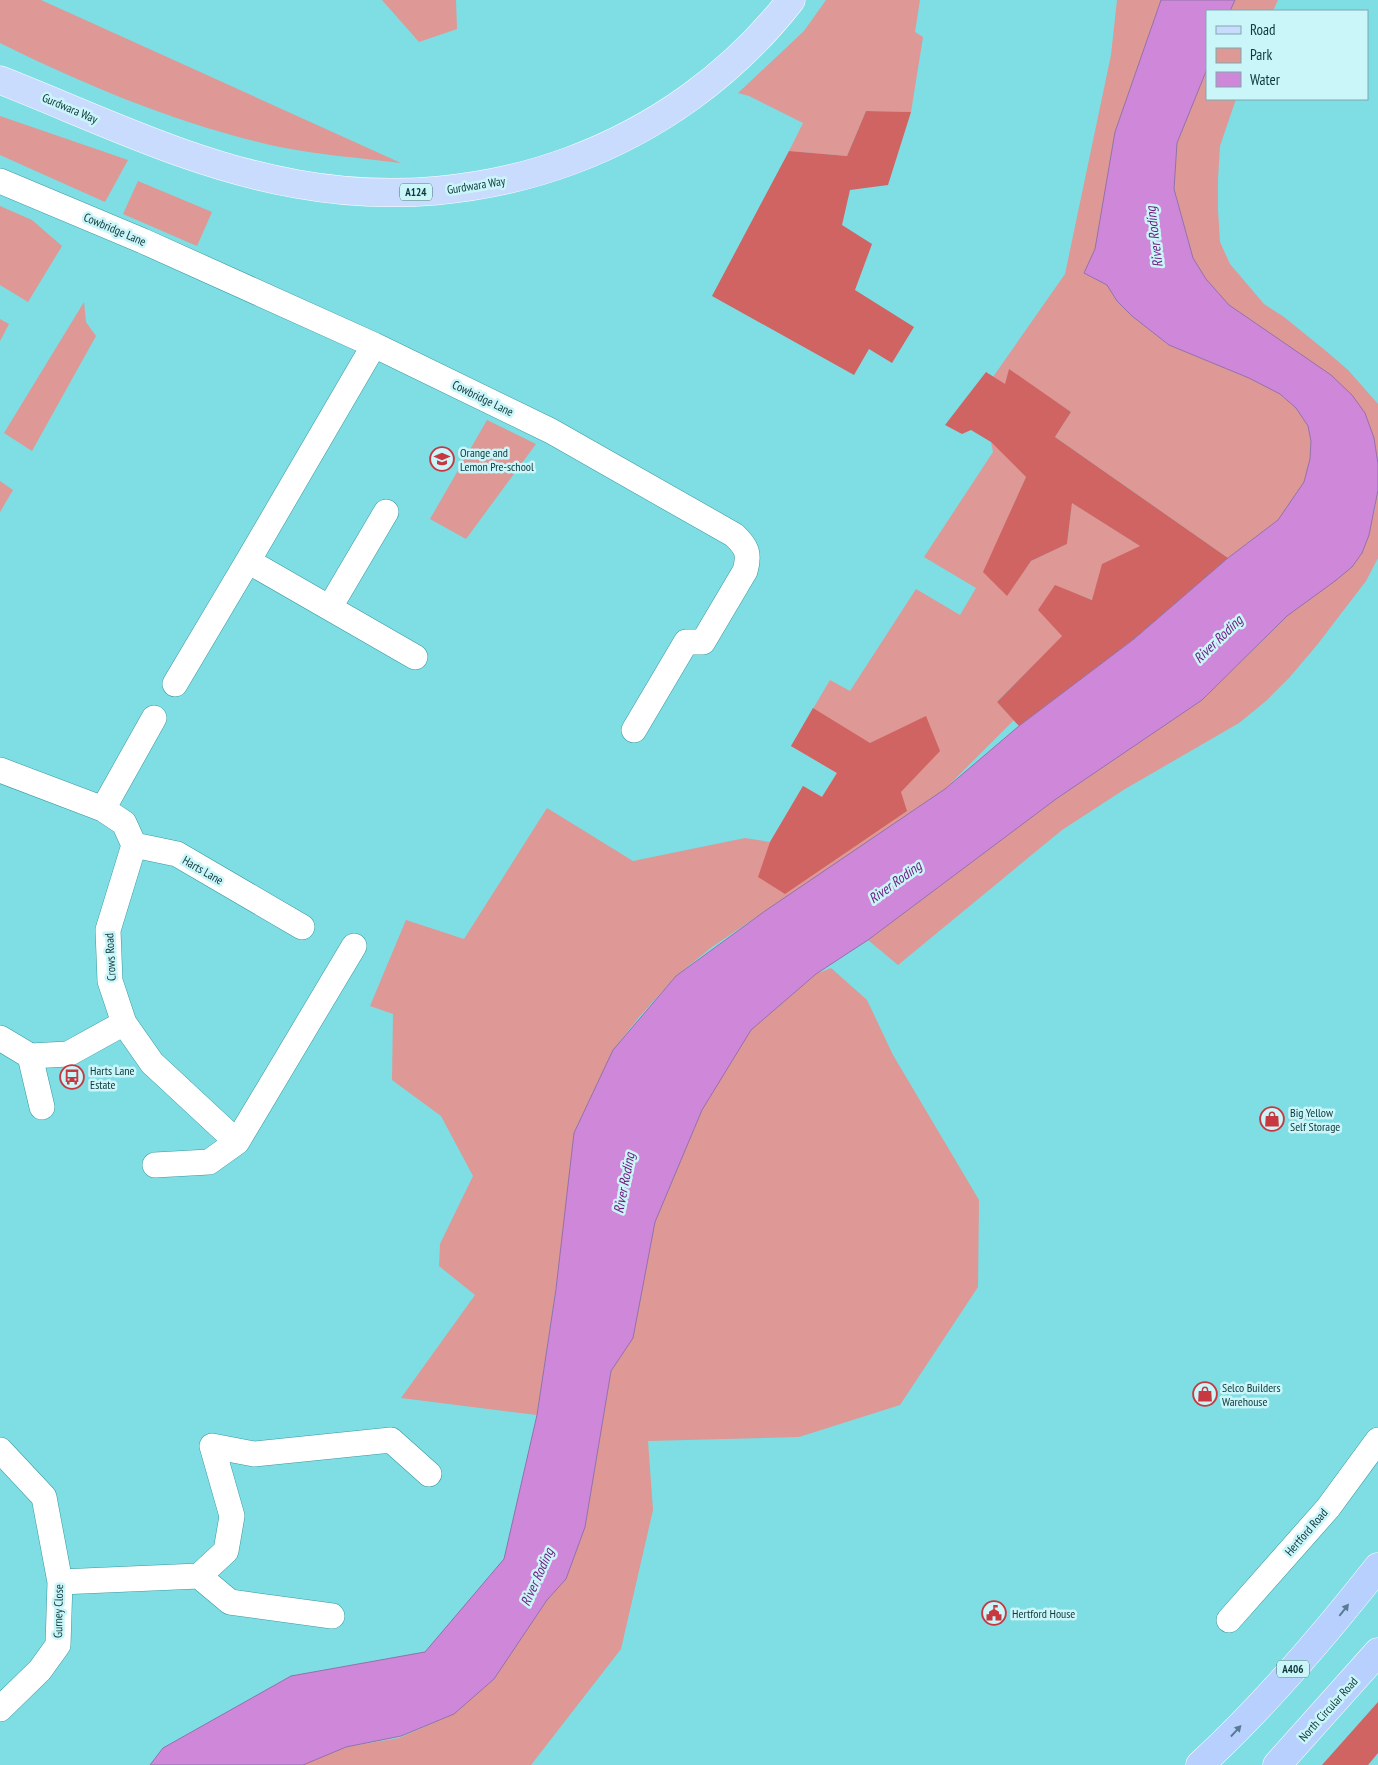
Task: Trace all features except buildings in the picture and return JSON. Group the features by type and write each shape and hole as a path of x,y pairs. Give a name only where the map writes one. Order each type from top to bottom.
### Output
{"highway":[{"name":"A406","path":"1200,1765 1231,1737 1328,1630 1378,1567"},
{"name":"North Circular Road","path":"1277,1765 1378,1652"}],"main road":[{"name":"Gurdwara Way","path":"0,80 116,128 240,171 296,184 347,191 392,193 446,190 513,179 554,168 589,155 639,130 693,96 715,79 736,61 791,0"}],"street":[{"name":"Cowbridge Lane","path":"0,181 143,241 374,345 551,431 734,535 743,543 749,558 745,571 703,642 686,642 634,730"},
{"path":"175,684 374,345"},
{"path":"330,607 386,512"},
{"path":"248,561 415,657"},
{"path":"103,809 154,718"},
{"path":"0,770 103,809 124,823 134,845"},
{"name":"Harts Lane","path":"134,845 177,854 302,927"},
{"name":"Crows Road","path":"134,845 108,930 110,981 124,1022 152,1063 236,1142"},
{"path":"155,1166 209,1162 236,1142 354,946"},
{"path":"0,1038 30,1056 68,1054 124,1022"},
{"path":"30,1056 42,1107"},
{"path":"60,1582 199,1576 226,1551 232,1516 212,1446 254,1454 391,1440 429,1474"},
{"name":"Hertford Road","path":"1229,1620 1328,1508 1378,1440"},
{"name":"Gurney Close","path":"0,1450 44,1496 60,1582 58,1645 40,1670 0,1709"},
{"path":"199,1576 230,1602 332,1616"}],"green space":[{"path":"0,0 41,0 401,163 280,147 208,128 102,90 0,43"},
{"path":"382,0 456,0 457,29 419,42"},
{"path":"826,0 920,0 915,32 923,37 911,112 866,111 847,156 789,151 803,123 749,96 738,93 804,31"},
{"path":"1117,0 1161,0 1115,132 1095,249 1084,273 1107,285 1117,301 1132,316 1169,345 1249,378 1280,394 1296,408 1308,426 1311,441 1310,459 1304,482 1278,520 1228,558 1055,437 1071,412 1009,370 1005,385 993,377 1065,274 1111,55"},
{"path":"1235,0 1278,0 1273,10 1230,10"},
{"path":"1206,71 1206,100 1236,100 1220,146 1218,210 1220,242 1230,264 1264,304 1284,317 1348,370 1378,404 1378,464 1374,438 1331,375 1229,305 1206,279 1193,258 1174,189 1177,143"},
{"path":"0,116 128,160 105,202 0,155"},
{"path":"138,181 212,212 197,246 123,214"},
{"path":"0,206 32,220 62,246 28,302 0,285"},
{"path":"84,302 86,322 96,336 32,451 4,433"},
{"path":"0,319 9,324 0,341"},
{"path":"487,420 536,444 466,539 430,519"},
{"path":"991,442 1026,477 984,572 1007,595 1031,561 1067,544 1072,502 1140,546 1093,600 1054,586 1062,636 997,702 1014,720 945,789 712,947 676,976 613,1050 574,1133 564,1232 537,1415 401,1398 475,1295 439,1266 440,1244 473,1176 441,1116 392,1080 393,1014 370,1006 406,920 464,939 547,808 633,861 745,838 770,842 803,786 822,797 837,773 791,746 830,680 850,691 916,589 960,615 976,588 924,557 993,452"},
{"path":"0,481 13,490 0,512"},
{"path":"1378,490 1378,558 1366,581 1317,645 1289,678 1266,701 1239,723 1125,789 1062,830 898,965 868,940 1056,799 1202,700 1287,616 1352,567 1362,553 1374,513"},
{"path":"831,968 867,1000 893,1055 979,1200 978,1287 900,1405 799,1437 648,1441 653,1510 621,1649 531,1765 301,1765 346,1747 399,1738 454,1714 494,1679 547,1600 566,1579 585,1527 611,1371 633,1338 655,1222 702,1110 730,1061 751,1030 816,974"}],"shaded area":[{"path":"866,111 911,112 888,185 850,190 842,225 872,244 855,290 914,327 892,363 869,349 854,375 712,296 789,151 847,156"},
{"path":"1009,369 1071,412 1055,437 1228,558 1134,639 1019,726 997,702 1062,636 1038,610 1055,585 1092,600 1102,564 1140,546 1072,503 1067,544 1031,561 1007,596 983,572 1026,477 991,442 971,430 962,434 945,425 986,372 1005,384"},
{"path":"813,708 870,743 926,716 940,751 901,792 907,811 785,894 758,877 770,842 803,786 822,797 837,773 791,746"},
{"path":"1378,1702 1378,1753 1368,1765 1322,1765"}],"water":[{"name":"River Roding","path":"1161,0 1235,0 1230,10 1206,10 1206,71 1177,143 1174,189 1193,258 1206,279 1229,305 1331,375 1352,395 1365,413 1374,438 1378,464 1378,490 1369,535 1362,553 1352,567 1287,616 1202,700 1056,799 868,940 816,974 751,1030 702,1110 655,1222 633,1338 611,1371 585,1527 566,1579 547,1600 494,1679 454,1714 401,1736 346,1747 303,1765 150,1765 163,1748 291,1676 425,1652 504,1559 537,1415 556,1289 574,1133 613,1050 676,976 765,911 945,789 1019,726 1134,639 1228,558 1278,520 1304,482 1310,459 1311,441 1308,426 1296,408 1280,394 1249,378 1169,345 1132,316 1117,301 1107,285 1084,273 1095,249 1115,132"}],"place":[{"name":"Orange and Lemon Pre-school","path":"442,459"},
{"name":"Harts Lane Estate","path":"72,1077"},
{"name":"Big Yellow Self Storage","path":"1272,1119"},
{"name":"Selco Builders Warehouse","path":"1205,1394"},
{"name":"Hertford House","path":"994,1613"}]}
